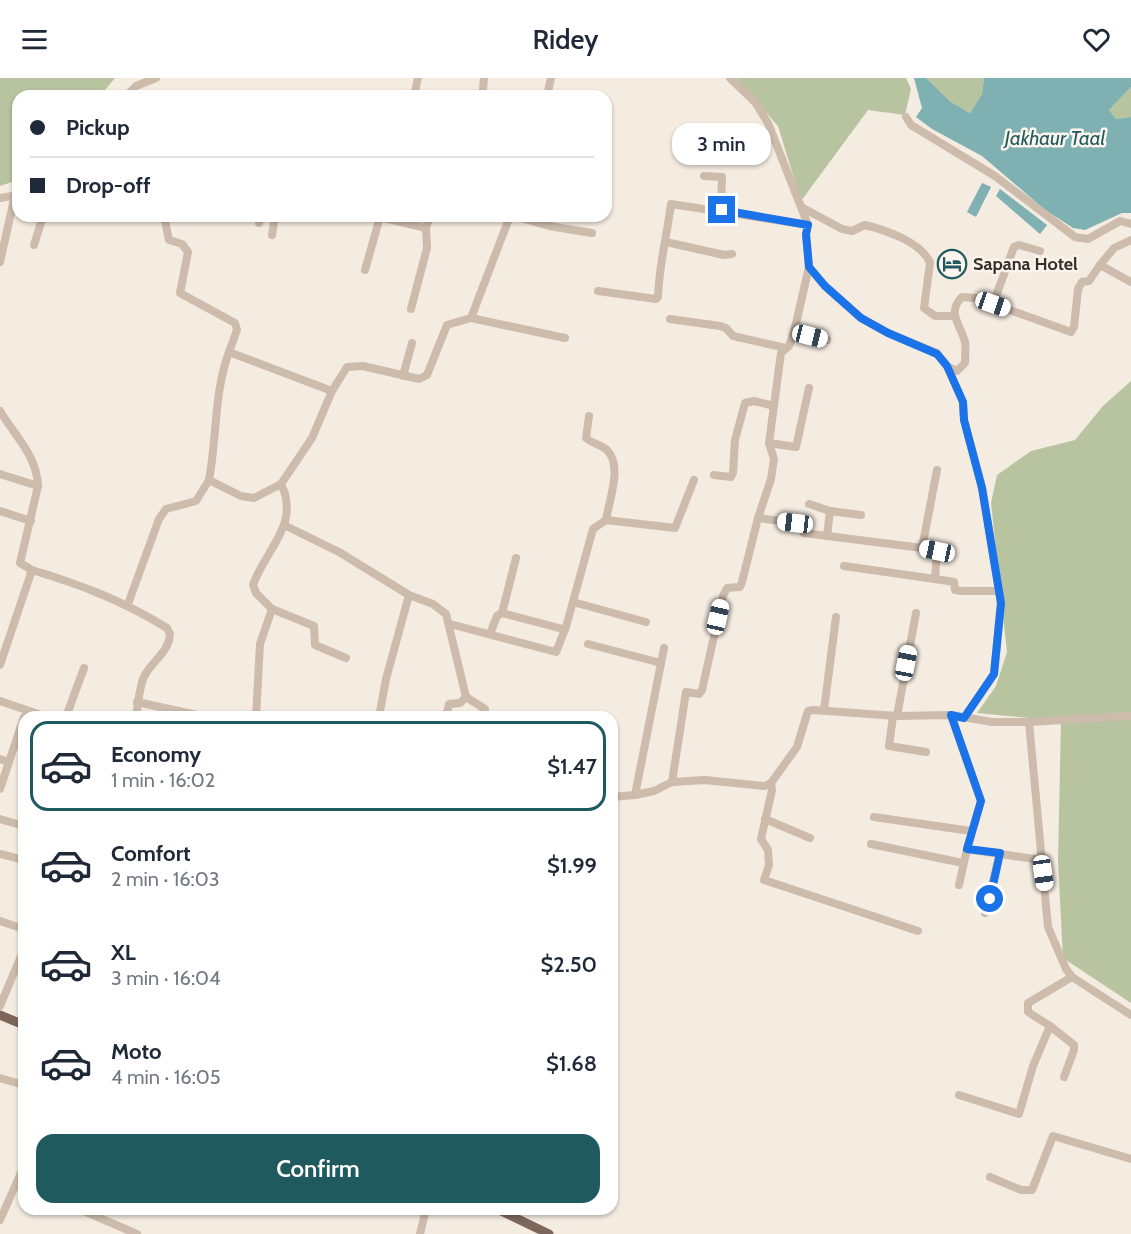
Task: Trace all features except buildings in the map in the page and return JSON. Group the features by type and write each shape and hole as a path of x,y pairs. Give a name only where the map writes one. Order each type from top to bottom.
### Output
{"main road":[{"path":"0,1015 18,1022"},
{"path":"509,1215 549,1234"}],"street":[{"path":"133,90 156,78"},
{"path":"483,90 484,78"},
{"path":"672,782 686,692 699,694 702,690 723,596 727,588 740,587 771,479 774,459 769,443 781,352 786,348 794,332 809,267 806,234 808,225 768,123 755,102 730,78"},
{"path":"906,117 911,125 995,176 1075,237 1088,239 1120,221 1131,224"},
{"path":"704,176 722,177 722,210"},
{"path":"598,291 656,299 671,204 808,225"},
{"path":"803,208 842,229 852,231 864,225 877,228 918,248 930,263 924,308 935,316 953,316"},
{"path":"0,262 12,215"},
{"path":"34,245 42,222"},
{"path":"128,604 159,519 166,509 196,501 209,480 216,444 219,378 237,330 235,322 180,293 188,252 186,247 169,240 165,222"},
{"path":"272,235 274,222"},
{"path":"366,270 379,222"},
{"path":"401,222 426,228"},
{"path":"411,309 427,248 428,222"},
{"path":"471,318 510,222"},
{"path":"534,222 592,233"},
{"path":"947,366 957,371 965,363 964,342 953,316 962,297 993,304 1071,332 1074,327 1078,289 1082,282 1089,281 1114,248 1131,240"},
{"path":"666,242 718,254 732,254"},
{"path":"993,304 1014,247 1019,245 1040,251"},
{"path":"1100,265 1131,282"},
{"path":"809,267 825,286 861,318 888,333 937,354 947,366 963,402 964,420 982,488 999,591 1000,639 994,674 964,718"},
{"path":"209,480 241,496 254,498 281,484 312,438 332,392 347,367 363,366 419,379 427,375 447,325 471,318 565,338"},
{"path":"670,319 720,326 726,328 733,336 786,348"},
{"path":"794,332 827,340"},
{"path":"403,376 412,343"},
{"path":"229,352 332,392"},
{"path":"769,443 796,447 808,388"},
{"path":"714,475 731,477 733,473 735,440 745,403 754,401 774,406"},
{"path":"0,411 31,455 38,472 38,486 20,563 32,570 84,585 128,604 167,628 170,634 164,652 152,663 143,679 136,711"},
{"path":"590,416 587,441 602,446 615,462 606,520"},
{"path":"922,548 938,470"},
{"path":"0,474 38,486"},
{"path":"450,624 556,652 573,602 593,529 606,520 675,528 694,480"},
{"path":"281,484 287,505 286,526 275,540 253,585 256,593 272,609 314,626 315,645 346,658"},
{"path":"809,504 830,511 861,515"},
{"path":"0,511 31,521"},
{"path":"827,536 830,511"},
{"path":"758,518 795,523 804,533 937,551 934,579"},
{"path":"286,526 339,552 409,594 433,604 446,614 466,697 485,711"},
{"path":"490,634 497,616 502,613 516,558"},
{"path":"844,566 954,582 956,590 961,591 999,591"},
{"path":"0,665 32,570"},
{"path":"380,711 386,679 409,594"},
{"path":"573,602 646,622"},
{"path":"256,711 260,644 272,609"},
{"path":"502,613 563,628"},
{"path":"916,613 889,746 926,752"},
{"path":"824,710 836,617"},
{"path":"588,644 661,663"},
{"path":"635,795 664,648"},
{"path":"68,711 84,668"},
{"path":"447,711 449,704 460,703 466,697"},
{"path":"0,700 18,711"},
{"path":"137,702 178,711"},
{"path":"918,931 764,880 769,865 768,850 760,839 771,783 797,747 808,711 824,710 895,716 951,715 964,718 1029,722 1131,716"},
{"path":"951,715 981,801 971,831 959,885"},
{"path":"1029,722 1048,927 1066,969 1072,977 1131,1015"},
{"path":"0,789 18,736"},
{"path":"0,759 9,762"},
{"path":"618,796 654,791 672,782 705,780 765,786 771,783"},
{"path":"874,817 971,831"},
{"path":"0,819 18,824"},
{"path":"765,819 810,838"},
{"path":"871,844 963,863"},
{"path":"967,849 1041,860"},
{"path":"985,913 1000,853"},
{"path":"0,854 18,858"},
{"path":"0,921 18,928"},
{"path":"0,1006 18,963"},
{"path":"1064,1077 1074,1045 1028,1012 1028,1003 1039,994 1072,977"},
{"path":"959,1095 1019,1114 1033,1066 1050,1026"},
{"path":"0,1078 18,1082"},
{"path":"990,1177 1022,1190 1032,1190 1053,1136 1131,1159"},
{"path":"0,1220 18,1180"},
{"path":"93,1215 137,1234"},
{"path":"420,1234 425,1215"}],"green space":[{"path":"0,78 115,78 105,90 12,90 12,182 0,186"},
{"path":"736,78 906,78 911,89 905,115 868,110 801,201 778,126"},
{"path":"926,78 984,78 982,94 970,113 951,102"},
{"path":"1131,87 1131,117 1116,119 1109,110"},
{"path":"1131,381 1131,1003 1063,958 1058,862 1061,721 977,713 996,686 1007,652 991,503 997,475 1031,451 1075,440 1103,406"}],"water":[{"name":"Jakhaur Taal","path":"914,78 926,78 951,102 970,113 982,94 984,78 1131,78 1131,87 1109,110 1116,119 1131,117 1131,213 1122,213 1085,230 1073,228 1044,209 982,156 932,129 916,117 922,108"},
{"path":"982,183 991,187 976,217 967,212"},
{"path":"1000,189 1047,225 1040,234 996,196"}],"place":[{"name":"Sapana Hotel","path":"952,264"}],"route":[{"path":"722,210 754,218 808,225 806,234 809,267 825,286 861,318 888,333 937,354 947,366 963,402 964,420 982,488 996,561 1001,595 1000,639 994,674 981,697 964,718 951,715 959,746 981,801 967,849 1000,853 990,899"}]}
